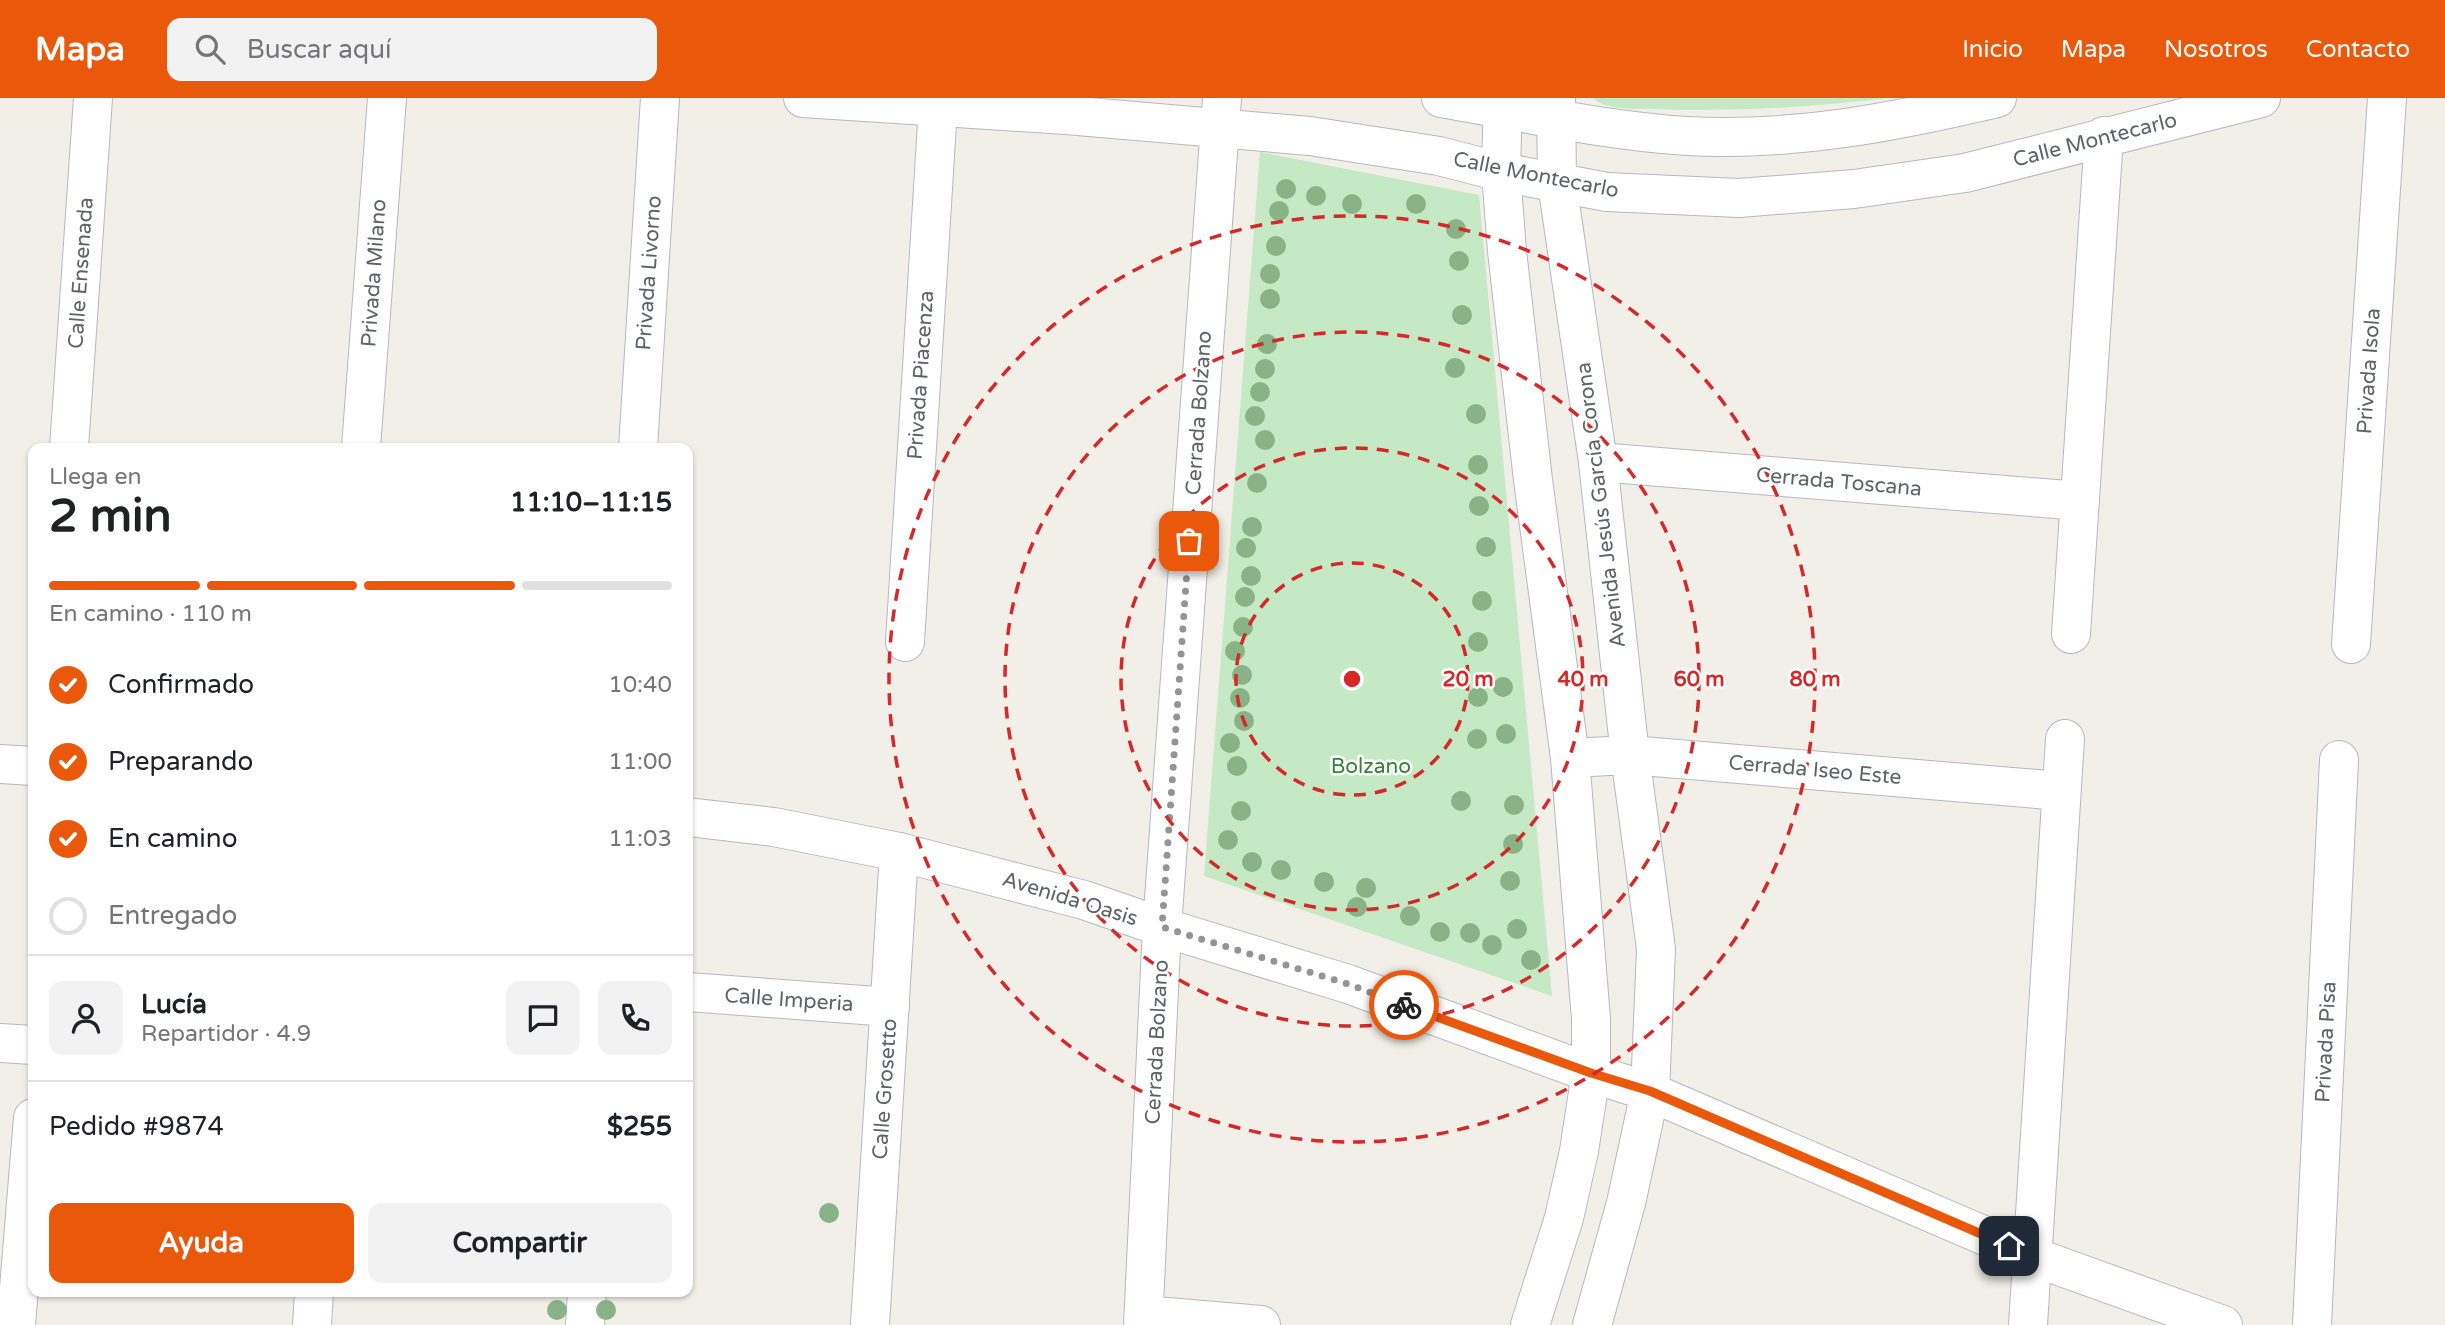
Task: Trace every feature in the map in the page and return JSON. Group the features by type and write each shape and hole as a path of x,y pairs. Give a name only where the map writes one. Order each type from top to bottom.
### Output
{"street":[{"name":"Calle Ensenada","path":"68,443 93,98"},
{"name":"Privada Milano","path":"361,443 387,98"},
{"name":"Privada Livorno","path":"638,443 660,98"},
{"name":"Calle Montecarlo","path":"803,98 1066,115 1221,113 1310,136 1439,156 1557,183 1607,191 1739,198 1854,189 1965,173 2261,98"},
{"path":"1441,98 1556,109 1688,136 1748,136 1865,126 1997,98"},
{"name":"Privada Isola","path":"2351,644 2386,98"},
{"path":"1503,104 1501,172 1531,466 1570,758 1591,1018 1591,1073 1579,1151 1564,1218 1530,1325"},
{"name":"Privada Piacenza","path":"905,642 938,107"},
{"name":"Avenida Jesús García Corona","path":"1556,109 1557,183 1598,462 1630,755 1656,949 1650,1091 1626,1203 1592,1325"},
{"name":"Cerrada Bolzano","path":"1221,113 1162,927 1143,1320 1261,1325"},
{"path":"2071,634 2104,136"},
{"name":"Cerrada Toscana","path":"1598,462 2080,501"},
{"path":"2028,1325 2065,739"},
{"name":"Cerrada Iseo Este","path":"1570,758 1630,755 2061,791"},
{"name":"Privada Pisa","path":"2312,1325 2339,760"},
{"path":"0,764 28,766"},
{"name":"Avenida Oasis","path":"693,818 774,827 898,852 1084,900 1348,984 1591,1073 1650,1091 2034,1257 2223,1325"},
{"name":"Calle Grosetto","path":"870,1325 898,852"},
{"name":"Calle Imperia","path":"693,992 890,1007"},
{"path":"0,1043 28,1045"},
{"path":"16,1325 28,1179"},
{"path":"312,1325 314,1297"},
{"path":"585,1325 587,1297"}],"green space":[{"path":"1593,98 1890,98 1714,110 1623,108 1606,105"},
{"name":"Bolzano","path":"1260,152 1479,195 1552,996 1204,876"}],"way so far":[{"path":"1189,541 1162,927 1348,984 1404,1005"}],"route":[{"path":"1404,1005 1591,1073 1650,1091 2009,1246"}]}
